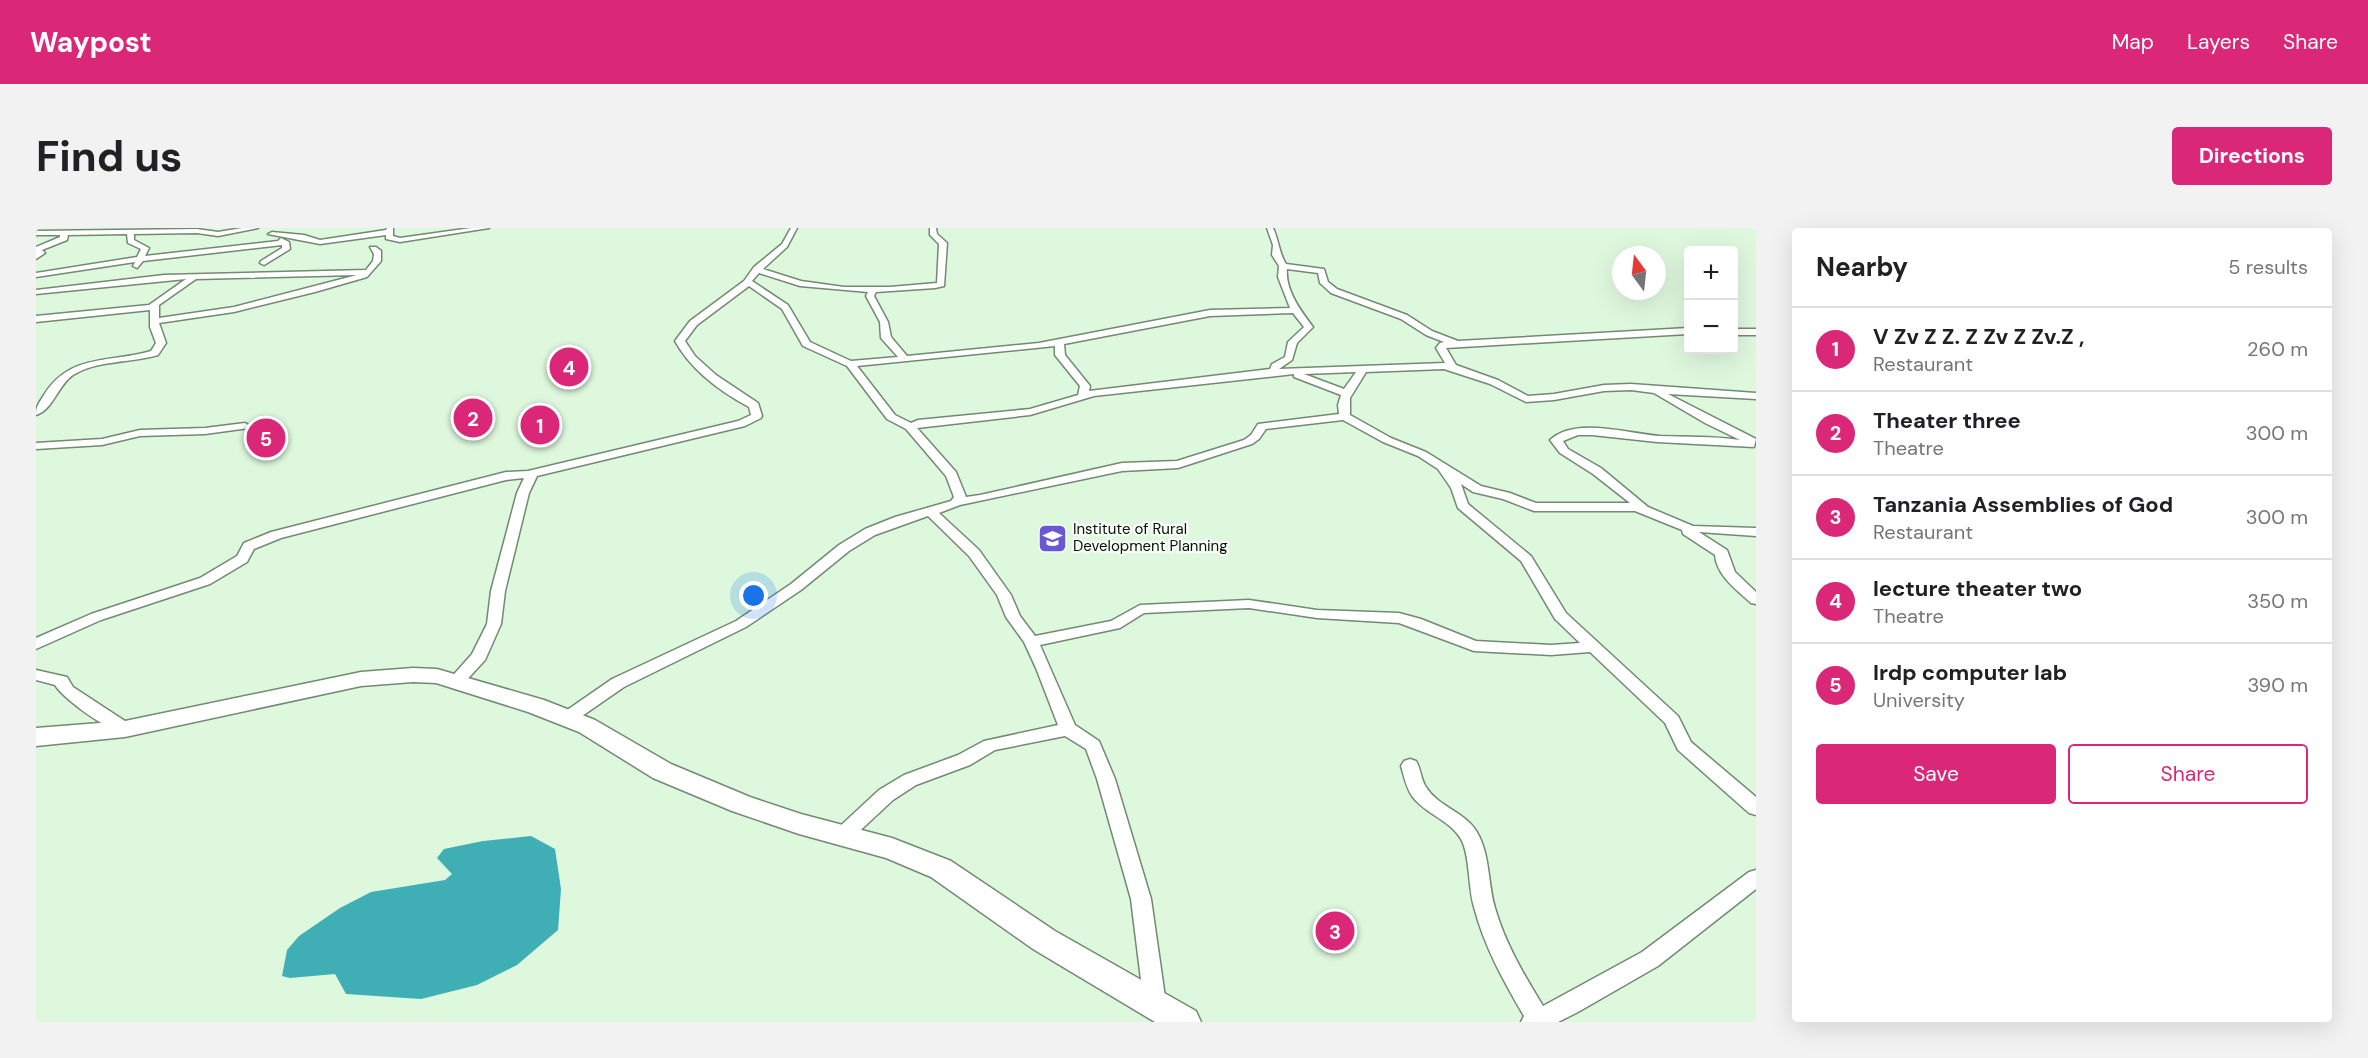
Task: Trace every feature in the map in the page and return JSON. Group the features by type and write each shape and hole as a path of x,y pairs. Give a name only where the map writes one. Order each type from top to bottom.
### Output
{"street":[{"path":"36,232 51,228"},
{"path":"154,232 166,228"},
{"path":"291,236 361,228"},
{"path":"264,264 286,249 284,242 267,234 320,242 390,230 388,237 400,240 486,228"},
{"path":"36,644 96,617 205,581 242,559 249,546 276,535 506,476 525,474 530,476 578,461 753,420 757,412 754,405 726,388 689,355 680,341 711,308 748,282 757,269 789,243 794,228"},
{"path":"757,269 811,285 847,291 941,284 942,243 934,235 933,228"},
{"path":"1270,228 1277,245 1276,255 1283,266 1282,277 1295,310 1309,327 1293,342 1289,358 1275,366 1274,372"},
{"path":"36,232 230,233 256,231"},
{"path":"113,282 130,273 145,248 131,241 130,232"},
{"path":"36,257 41,253 38,249 64,238 64,233"},
{"path":"36,274 141,258 284,242"},
{"path":"154,321 189,318 261,303 364,276 377,261 378,253 373,249"},
{"path":"1283,266 1320,271 1324,283 1334,291 1404,317 1429,333 1454,344"},
{"path":"36,292 164,278 368,272"},
{"path":"36,318 155,305 192,278"},
{"path":"748,282 785,307 806,344 850,364 891,417 911,427 956,482 960,496 957,502"},
{"path":"873,290 870,296 884,322 886,338 905,359"},
{"path":"36,412 45,405 61,379 69,374 90,366 155,353 160,344 154,327 155,305"},
{"path":"850,364 1059,342 1210,313 1295,310"},
{"path":"1452,367 1441,348 1443,345 1684,332"},
{"path":"1738,332 1756,332"},
{"path":"1059,342 1060,355 1085,386 1083,396"},
{"path":"911,427 918,423 1030,412 1102,391 1274,372 1364,368 1452,367 1494,382 1526,399 1554,397 1604,388 1631,387 1756,396"},
{"path":"1364,368 1343,403 1342,413 1345,417 1387,440 1422,454 1477,489 1533,507 1637,507 1690,529 1756,532"},
{"path":"1289,372 1347,394"},
{"path":"1657,390 1709,421 1756,444"},
{"path":"566,719 618,683 741,624 796,588 844,548 870,532 900,520 951,506 957,502 980,499 1122,467 1178,464 1248,442 1255,437 1262,426 1345,417"},
{"path":"36,446 102,442 140,433 205,431 245,426"},
{"path":"1646,510 1597,471 1564,451 1556,440 1576,433 1600,432 1656,439 1756,444"},
{"path":"1443,466 1456,487 1462,505 1526,559 1560,616 1672,720 1684,746 1756,808"},
{"path":"456,681 479,656 494,624 498,591 523,493 530,476"},
{"path":"931,512 974,553 1004,594 1013,617 1031,641 1068,729 1092,745 1106,778 1141,899 1155,1004"},
{"path":"1690,529 1690,533 1722,553 1729,574 1756,600"},
{"path":"1031,641 1115,625 1147,608 1241,603 1317,614 1399,618 1416,622 1474,646 1551,650 1594,647"},
{"path":"36,675 61,681 67,691 124,729"},
{"path":"36,737 124,729 361,679 413,675 437,676 536,706 587,726 662,771 741,804 800,824 844,834 892,849 940,869 1044,940 1185,1022"},
{"path":"844,834 886,795 910,780 964,760 990,746 1068,729"},
{"path":"1410,766 1420,792 1436,808 1454,819 1471,840 1480,891 1493,929 1511,973 1535,1021 1570,1005 1650,958 1756,878"}],"water":[{"path":"531,836 555,849 561,889 558,930 517,965 477,985 421,999 346,994 335,974 290,978 282,976 287,950 299,936 340,908 371,892 445,880 452,874 437,858 444,849 483,841"}],"place":[{"name":"lecture theater two","path":"569,367"},
{"name":"Theater three","path":"473,418"},
{"name":"V Zv Z Z. Z Zv Z Zv.Z ,","path":"540,425"},
{"name":"Irdp computer lab","path":"266,438"},
{"name":"Institute of Rural Development Planning","path":"1052,538"},
{"name":"Tanzania Assemblies of God","path":"1335,931"}]}
